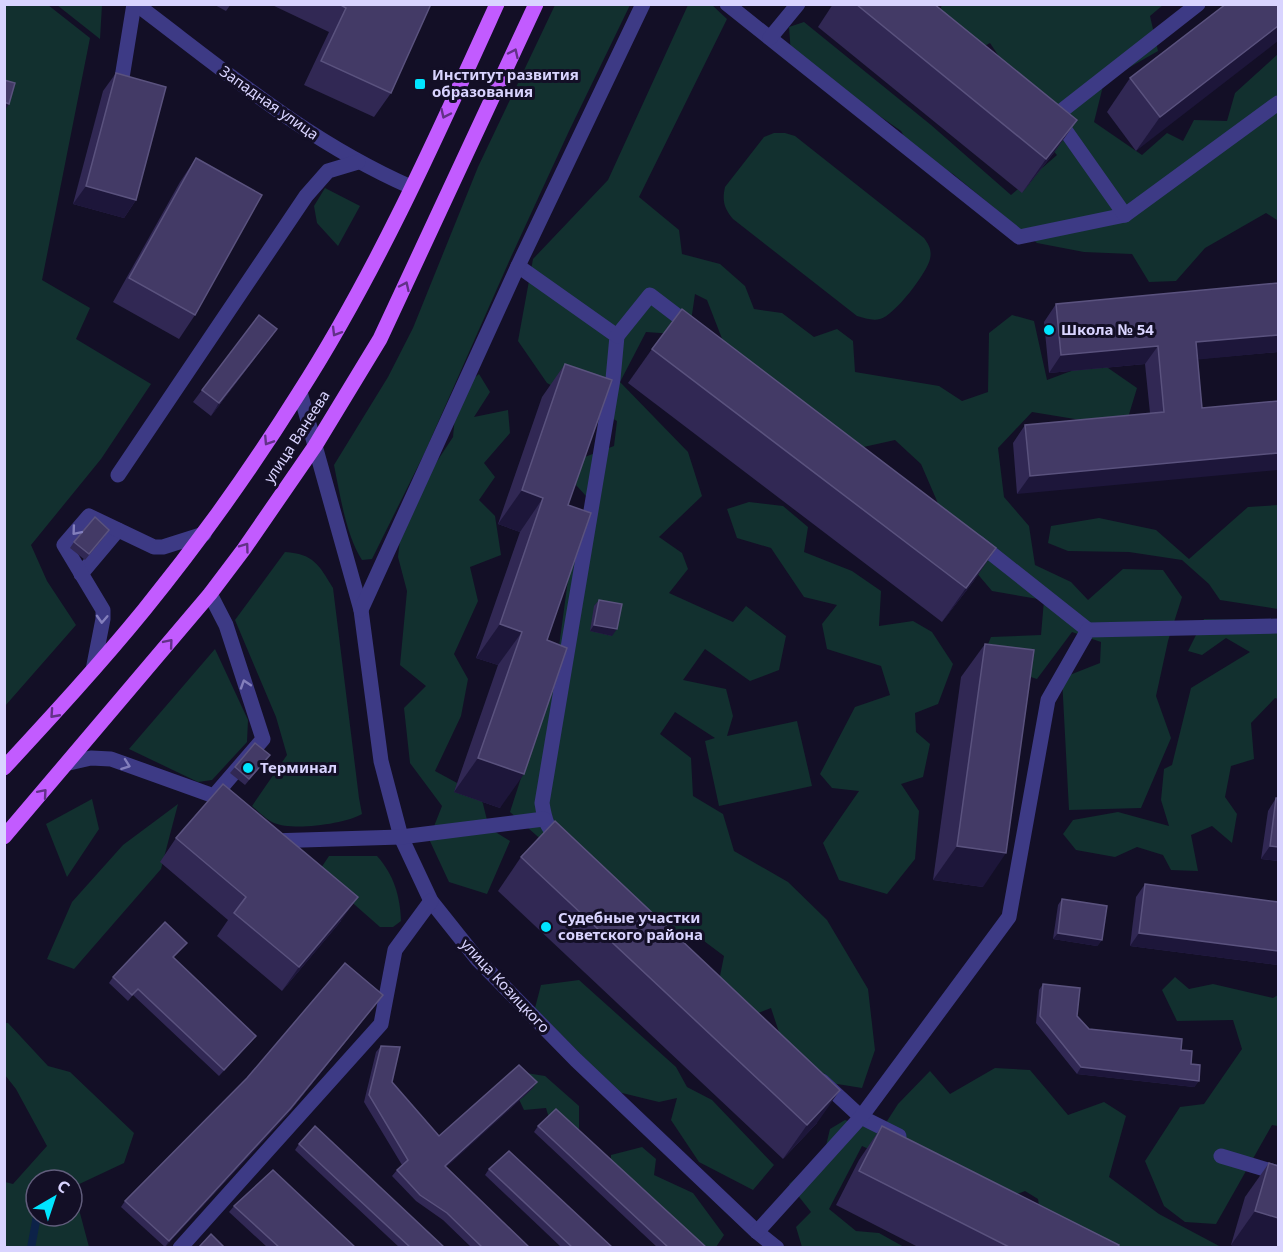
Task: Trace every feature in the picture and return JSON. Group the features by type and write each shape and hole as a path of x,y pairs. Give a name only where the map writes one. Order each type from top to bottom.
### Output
{"main road":[{"name":"улица Ванеева","path":"4,768 93,670 204,534 300,392 346,316 411,187 497,4"},
{"name":"улица Ванеева","path":"4,837 210,594 315,446 380,339 536,4"}],"street":[{"path":"120,90 135,4"},
{"name":"Западная улица","path":"135,4 296,125 358,162 411,187"},
{"path":"361,610 518,266 644,4"},
{"path":"727,4 1019,237 1125,215 1278,103"},
{"path":"770,38 798,4"},
{"path":"1125,215 1051,112 1198,4"},
{"path":"118,475 306,196 328,171 358,162"},
{"path":"518,266 617,336"},
{"path":"576,854 550,830 544,819 542,803 613,379 617,336 650,295 707,338"},
{"name":"улица Козицкого","path":"300,392 361,610 381,761 401,837 431,901 478,960 576,1060 757,1232 777,1248"},
{"path":"93,670 103,610 64,545 89,516 154,547 163,547 204,534"},
{"path":"81,574 118,530"},
{"path":"962,531 1088,630 1278,626"},
{"path":"69,763 91,758 111,759 219,800 263,739 226,625 210,594"},
{"path":"757,1232 861,1117 1010,917 1048,700 1088,630"},
{"path":"260,833 269,841 401,837 544,819"},
{"path":"180,1248 381,1024 395,950 431,901"},
{"path":"809,1069 861,1117 914,1144"},
{"path":"1221,1156 1278,1173"}],"green space":[{"path":"5,5 48,5 90,38 42,280 90,308 76,339 151,384 101,459 31,545 47,581 76,625 5,706"},
{"path":"57,5 102,5 100,39"},
{"path":"555,5 630,5 511,257 425,452 372,559 362,560 348,527 334,465 388,377 413,328 478,167"},
{"path":"688,5 712,5 727,19 639,197 679,230 682,254 720,264 745,286 754,309 782,313 814,337 837,329 853,341 855,372 939,386 962,401 988,392 989,333 1012,315 1034,321 1047,380 1098,361 1137,388 1127,421 1093,422 1032,412 998,448 1004,497 1029,526 1035,565 1071,582 1088,600 1123,569 1163,570 1182,597 1168,641 1156,696 1171,738 1141,808 1069,810 1062,678 1100,663 1101,642 1072,632 1037,679 981,661 991,637 1041,635 1044,600 992,591 959,552 921,464 895,440 841,452 733,367 707,300 695,294 689,335 646,332 620,382 688,452 702,496 659,537 682,553 688,569 669,593 733,622 746,606 786,636 779,670 750,681 705,649 683,680 726,689 733,716 727,736 797,721 812,786 719,806 705,741 715,738 675,712 660,734 691,758 693,796 723,814 734,851 788,882 827,920 868,989 875,1050 862,1088 794,1077 771,1008 738,1021 716,996 724,956 704,941 633,921 510,812 556,669 569,572 596,507 576,485 582,458 614,446 617,421 547,383 518,341 533,259 608,180"},
{"path":"942,5 1163,5 1150,16 1158,51 1104,82 1094,122 1142,155 1167,133 1183,141 1194,120 1227,121 1235,93 1278,54 1278,233 1277,220 1266,213 1205,248 1176,281 1149,282 1132,254 1084,252 1037,243 953,174 914,153 901,131 791,54 789,27 804,22 931,125 1011,195 1057,155 987,79 1010,73 990,43 970,54 933,25"},
{"path":"774,133 795,136 924,238 931,256 928,265 909,293 886,316 874,320 857,316 733,219 728,211 724,200 725,187 764,137"},
{"path":"325,188 360,206 338,246 317,223 314,206"},
{"path":"479,374 490,392 474,417 508,410 510,433 484,463 495,477 479,500 495,516 501,555 470,567 478,601 454,654 468,679 461,716 435,771 481,796 489,828 510,841 487,894 449,882 429,839 442,806 410,763 404,708 426,686 400,665 407,591 398,557 403,513 453,437 457,393"},
{"path":"749,502 783,506 808,527 804,552 852,571 881,591 879,626 913,621 932,632 953,664 938,704 915,713 916,732 930,744 923,777 901,784 919,811 915,859 887,894 839,880 823,843 859,791 832,788 820,774 855,707 890,695 881,666 827,649 822,624 837,605 804,597 771,548 737,538 727,509"},
{"path":"1278,505 1278,609 1220,600 1209,584 1182,560 1129,552 1068,551 1048,543 1051,526 1099,518 1156,530 1189,559 1248,507"},
{"path":"285,552 303,555 315,562 333,588 362,814 344,821 306,826 283,825 271,822 252,806 287,755 276,717 235,620"},
{"path":"1204,619 1278,620 1278,699 1275,698 1251,723 1254,759 1231,766 1225,797 1237,814 1232,843 1212,826 1191,835 1198,871 1171,870 1163,855 1137,847 1115,857 1076,850 1063,834 1073,820 1118,812 1169,826 1161,800 1164,769 1172,765 1191,688 1250,652 1226,638 1202,655 1188,651"},
{"path":"215,649 248,720 247,742 212,780 198,782 129,749"},
{"path":"92,799 99,829 67,877 46,824"},
{"path":"178,804 161,869 74,969 47,959 72,902 123,845"},
{"path":"329,856 377,856 395,886 401,921 393,927 380,927 330,883 321,868"},
{"path":"1175,977 1189,989 1213,984 1273,998 1278,995 1278,1126 1272,1125 1216,1224 1185,1222 1164,1206 1145,1161 1180,1107 1204,1104 1242,1049 1233,1020 1177,1021 1162,990"},
{"path":"579,980 676,1067 687,1087 712,1100 774,1165 753,1190 699,1162 671,1120 677,1098 659,1102 618,1092 535,1008 541,985"},
{"path":"5,1023 8,1023 48,1066 70,1072 134,1133 124,1163 84,1182 84,1168 27,1168 47,1146 16,1089 5,1075"},
{"path":"995,1068 1030,1070 1068,1115 1104,1102 1126,1116 1109,1177 1159,1214 1221,1247 1064,1247 1044,1238 1038,1199 1025,1191 990,1205 862,1146 829,1209 856,1231 879,1233 904,1247 802,1247 796,1227 811,1212 789,1184 824,1154 830,1129 845,1120 880,1132 898,1104 930,1071 950,1094"},
{"path":"526,1073 545,1076 579,1106 579,1133 552,1128 546,1108 524,1110 516,1093"},
{"path":"642,1147 656,1159 654,1175 693,1193 724,1235 716,1247 679,1247 611,1188 611,1155"},
{"path":"24,1172 24,1228 84,1228 89,1247 5,1247 5,1182 13,1184"}],"building":[{"path":"339,4 431,4 391,93 321,61 346,8"},
{"path":"856,4 934,4 1077,120 1046,159"},
{"path":"1226,4 1278,4 1278,26 1160,117 1130,78"},
{"path":"116,73 166,87 136,200 86,186"},
{"path":"4,80 15,83 9,104 4,102"},
{"path":"196,158 262,195 195,315 129,278"},
{"path":"1278,283 1278,335 1196,342 1202,408 1278,401 1278,453 1030,476 1025,425 1164,412 1158,346 1061,355 1056,304"},
{"path":"682,309 996,548 966,588 652,349"},
{"path":"259,315 277,329 219,403 202,390"},
{"path":"565,364 612,380 568,505 591,513 547,640 567,648 524,774 478,758 522,632 500,624 543,498 522,490"},
{"path":"95,517 109,530 89,554 74,542"},
{"path":"599,600 622,604 617,629 594,625"},
{"path":"985,644 1034,650 1006,853 957,846"},
{"path":"255,743 270,755 249,779 235,767"},
{"path":"223,784 358,897 299,967 234,913 246,897 176,838"},
{"path":"1276,798 1278,798 1278,847 1270,846"},
{"path":"555,821 840,1090 807,1125 521,857"},
{"path":"1145,884 1278,902 1278,951 1139,933"},
{"path":"1062,899 1107,906 1102,940 1058,933"},
{"path":"165,922 187,943 173,957 256,1036 224,1070 138,989 132,995 113,977"},
{"path":"345,963 383,995 291,1108 169,1241 125,1201 247,1078"},
{"path":"1043,984 1080,988 1077,1016 1089,1029 1182,1039 1181,1050 1192,1051 1191,1064 1200,1065 1199,1081 1081,1067 1040,1016"},
{"path":"381,1046 400,1047 392,1082 439,1136 519,1065 537,1082 445,1166 530,1248 483,1248 447,1213 420,1195 397,1170 408,1160 369,1095"},
{"path":"556,1109 707,1248 669,1248 538,1126"},
{"path":"315,1126 445,1248 411,1248 299,1144"},
{"path":"882,1126 1119,1245 1117,1248 1011,1248 859,1171"},
{"path":"509,1151 613,1248 573,1248 489,1169"},
{"path":"1269,1163 1278,1166 1278,1218 1255,1211"},
{"path":"273,1170 356,1248 280,1248 234,1206"},
{"path":"211,1234 225,1248 198,1248"}],"waterway":[{"path":"31,1248 35,1228"}],"place":[{"name":"Институт развития образования","path":"420,84"},
{"name":"Школа № 54","path":"1049,330"},
{"name":"Терминал","path":"248,768"},
{"name":"Судебные участки советского района","path":"546,927"}]}
